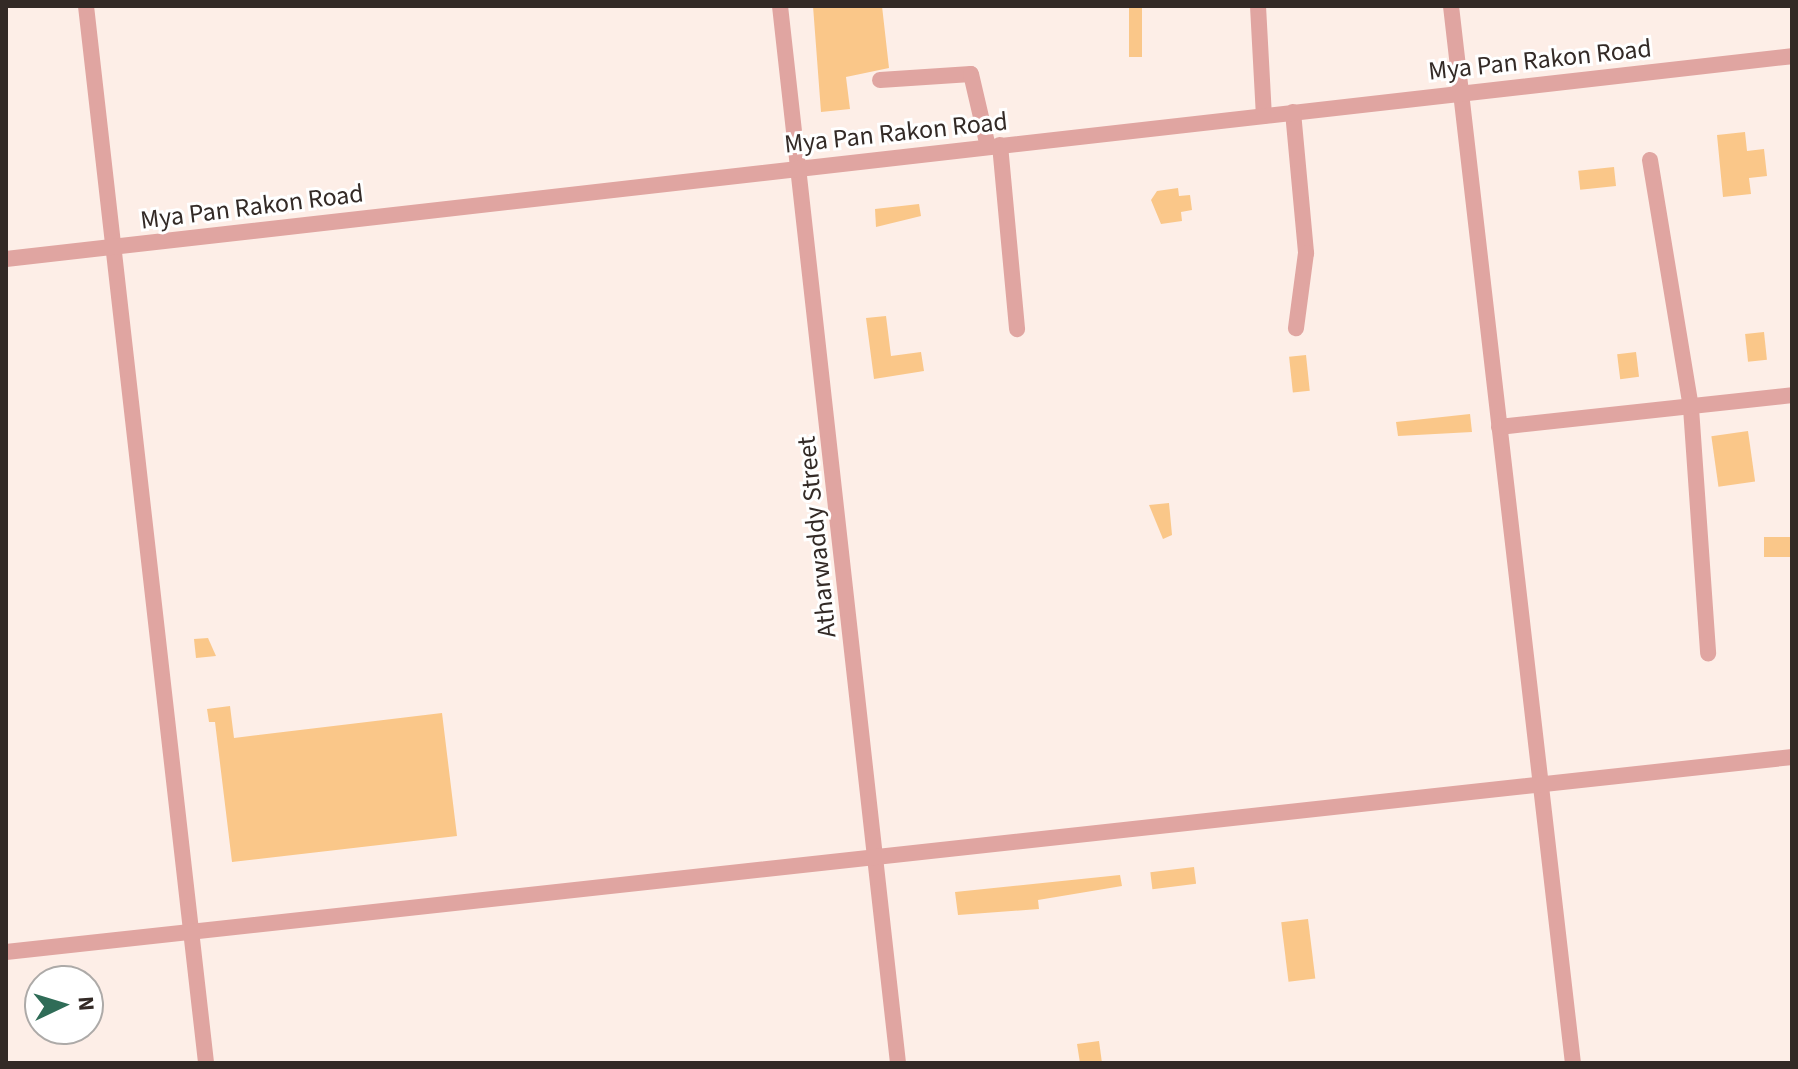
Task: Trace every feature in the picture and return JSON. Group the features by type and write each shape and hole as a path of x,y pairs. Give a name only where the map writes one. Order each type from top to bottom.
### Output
{"street":[{"path":"86,6 206,1063"},
{"name":"Atharwaddy Street","path":"780,6 898,1063"},
{"path":"1258,6 1264,116"},
{"path":"1451,6 1573,1063"},
{"name":"Mya Pan Rakon Road","path":"6,259 1792,56"},
{"path":"880,80 971,74 994,146 1017,329"},
{"path":"1293,112 1306,253 1296,328"},
{"path":"1650,160 1691,408 1708,653"},
{"path":"1499,427 1792,395"},
{"path":"6,952 1541,788 1792,757"}],"building":[{"path":"813,6 882,6 889,68 846,77 850,109 821,112"},
{"path":"1129,6 1142,6 1142,57 1129,57"},
{"path":"1745,132 1747,151 1764,149 1767,176 1749,178 1751,194 1723,197 1717,135"},
{"path":"1614,167 1616,186 1580,190 1578,171"},
{"path":"1178,188 1179,196 1190,195 1192,210 1181,212 1182,221 1161,224 1151,200 1157,191"},
{"path":"919,204 921,216 876,227 875,209"},
{"path":"886,316 891,356 921,352 924,371 874,379 866,318"},
{"path":"1764,332 1767,360 1748,362 1745,334"},
{"path":"1636,352 1639,377 1620,379 1617,354"},
{"path":"1306,355 1310,391 1293,393 1289,357"},
{"path":"1470,414 1472,432 1398,436 1396,422"},
{"path":"1748,431 1755,482 1718,487 1711,436"},
{"path":"1169,503 1172,535 1163,539 1149,505"},
{"path":"1764,537 1792,537 1792,557 1764,557"},
{"path":"208,638 216,656 196,658 194,639"},
{"path":"230,706 234,738 442,713 457,836 232,862 215,722 209,722 207,709"},
{"path":"1194,867 1196,884 1152,889 1150,872"},
{"path":"1120,875 1122,886 1038,900 1039,909 958,915 955,892"},
{"path":"1308,919 1315,979 1289,982 1281,922"},
{"path":"1099,1041 1102,1063 1080,1063 1077,1044"}]}
